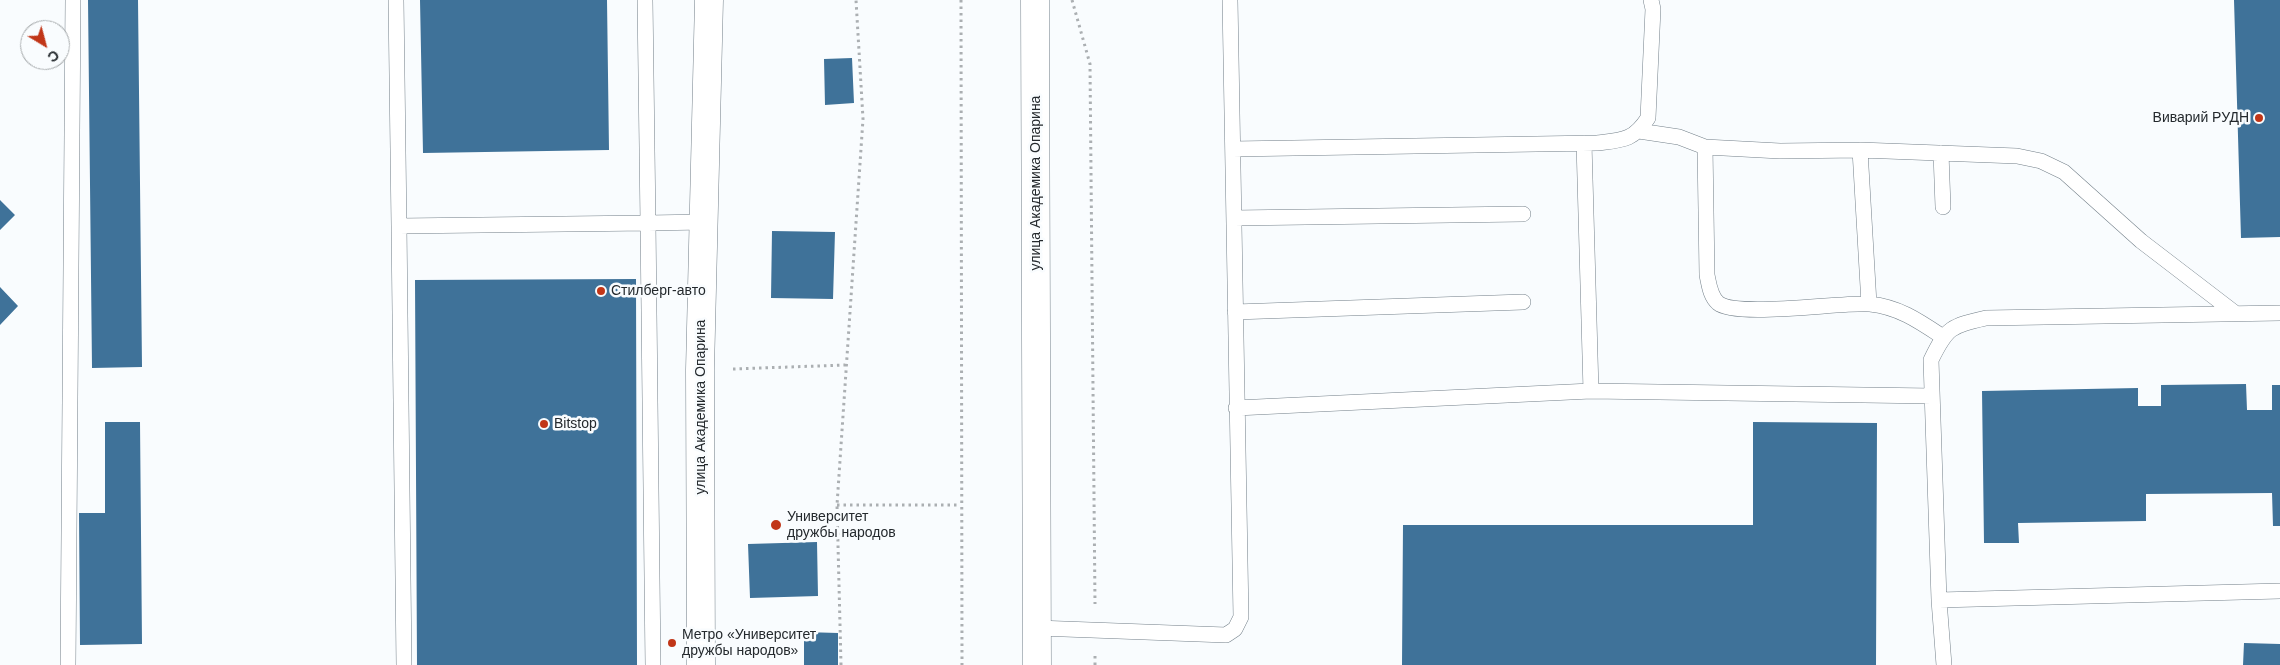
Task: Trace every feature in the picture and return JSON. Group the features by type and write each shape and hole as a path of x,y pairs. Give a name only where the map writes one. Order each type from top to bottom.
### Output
{"street":[{"name":"улица Академика Опарина","path":"701,665 700,370 709,0"},
{"name":"улица Академика Опарина","path":"1035,0 1037,665"}],"lane":[{"path":"68,665 73,0"},
{"path":"396,0 404,665"},
{"path":"645,0 653,665"},
{"path":"1037,628 1226,635 1236,629 1241,617 1230,0"},
{"path":"1232,149 1584,143 1622,140 1639,131 1648,118 1653,9 1651,0"},
{"path":"1639,131 1670,135 1705,147 1780,151 1860,150 2017,156 2041,161 2064,172 2141,241 2235,313"},
{"path":"1584,143 1591,391"},
{"path":"1705,147 1707,275 1711,292 1716,302 1726,308 1760,309 1869,304 1894,308 1909,314 1943,337"},
{"path":"1860,150 1869,304"},
{"path":"1941,153 1943,207"},
{"path":"1234,218 1523,214"},
{"path":"399,226 704,222"},
{"path":"1235,312 1524,302"},
{"path":"1944,665 1939,600 1931,360 1943,337 1956,325 1986,318 2280,313"},
{"path":"1236,408 1591,391 1932,396"},
{"path":"1939,600 2280,591"}],"path":[{"path":"841,665 837,505 863,119 856,0"},
{"path":"961,0 960,505 962,665"},
{"path":"1072,0 1090,64 1095,665"},
{"path":"700,370 845,365"},
{"path":"837,505 960,505"}],"building":[{"path":"88,0 138,0 142,367 92,368"},
{"path":"420,0 607,0 609,150 423,153"},
{"name":"Виварий РУДН","path":"2234,0 2280,0 2280,237 2241,238"},
{"path":"852,58 854,103 825,105 824,59"},
{"path":"0,200 15,215 0,230"},
{"path":"772,231 835,232 833,299 771,298"},
{"path":"636,279 637,665 417,665 415,280"},
{"path":"0,287 18,306 0,325"},
{"path":"2246,384 2247,410 2272,410 2272,385 2280,385 2280,526 2273,526 2272,493 2146,494 2146,521 2018,523 2019,543 1984,543 1982,391 2138,388 2138,406 2161,406 2161,385"},
{"path":"105,422 140,422 142,644 80,645 79,513 105,513"},
{"path":"1753,422 1877,423 1876,665 1402,665 1403,525 1753,525"},
{"path":"817,542 818,596 750,598 748,544"},
{"path":"804,632 838,633 838,665 804,665"},
{"path":"2244,643 2280,644 2280,665 2243,665"}],"place":[{"name":"Виварий РУДН","path":"2259,118"},
{"name":"Стилберг-авто","path":"601,291"},
{"name":"Bitstop","path":"544,424"},
{"name":"Университет дружбы народов","path":"776,525"},
{"name":"Метро «Университет дружбы народов»","path":"672,643"}]}
